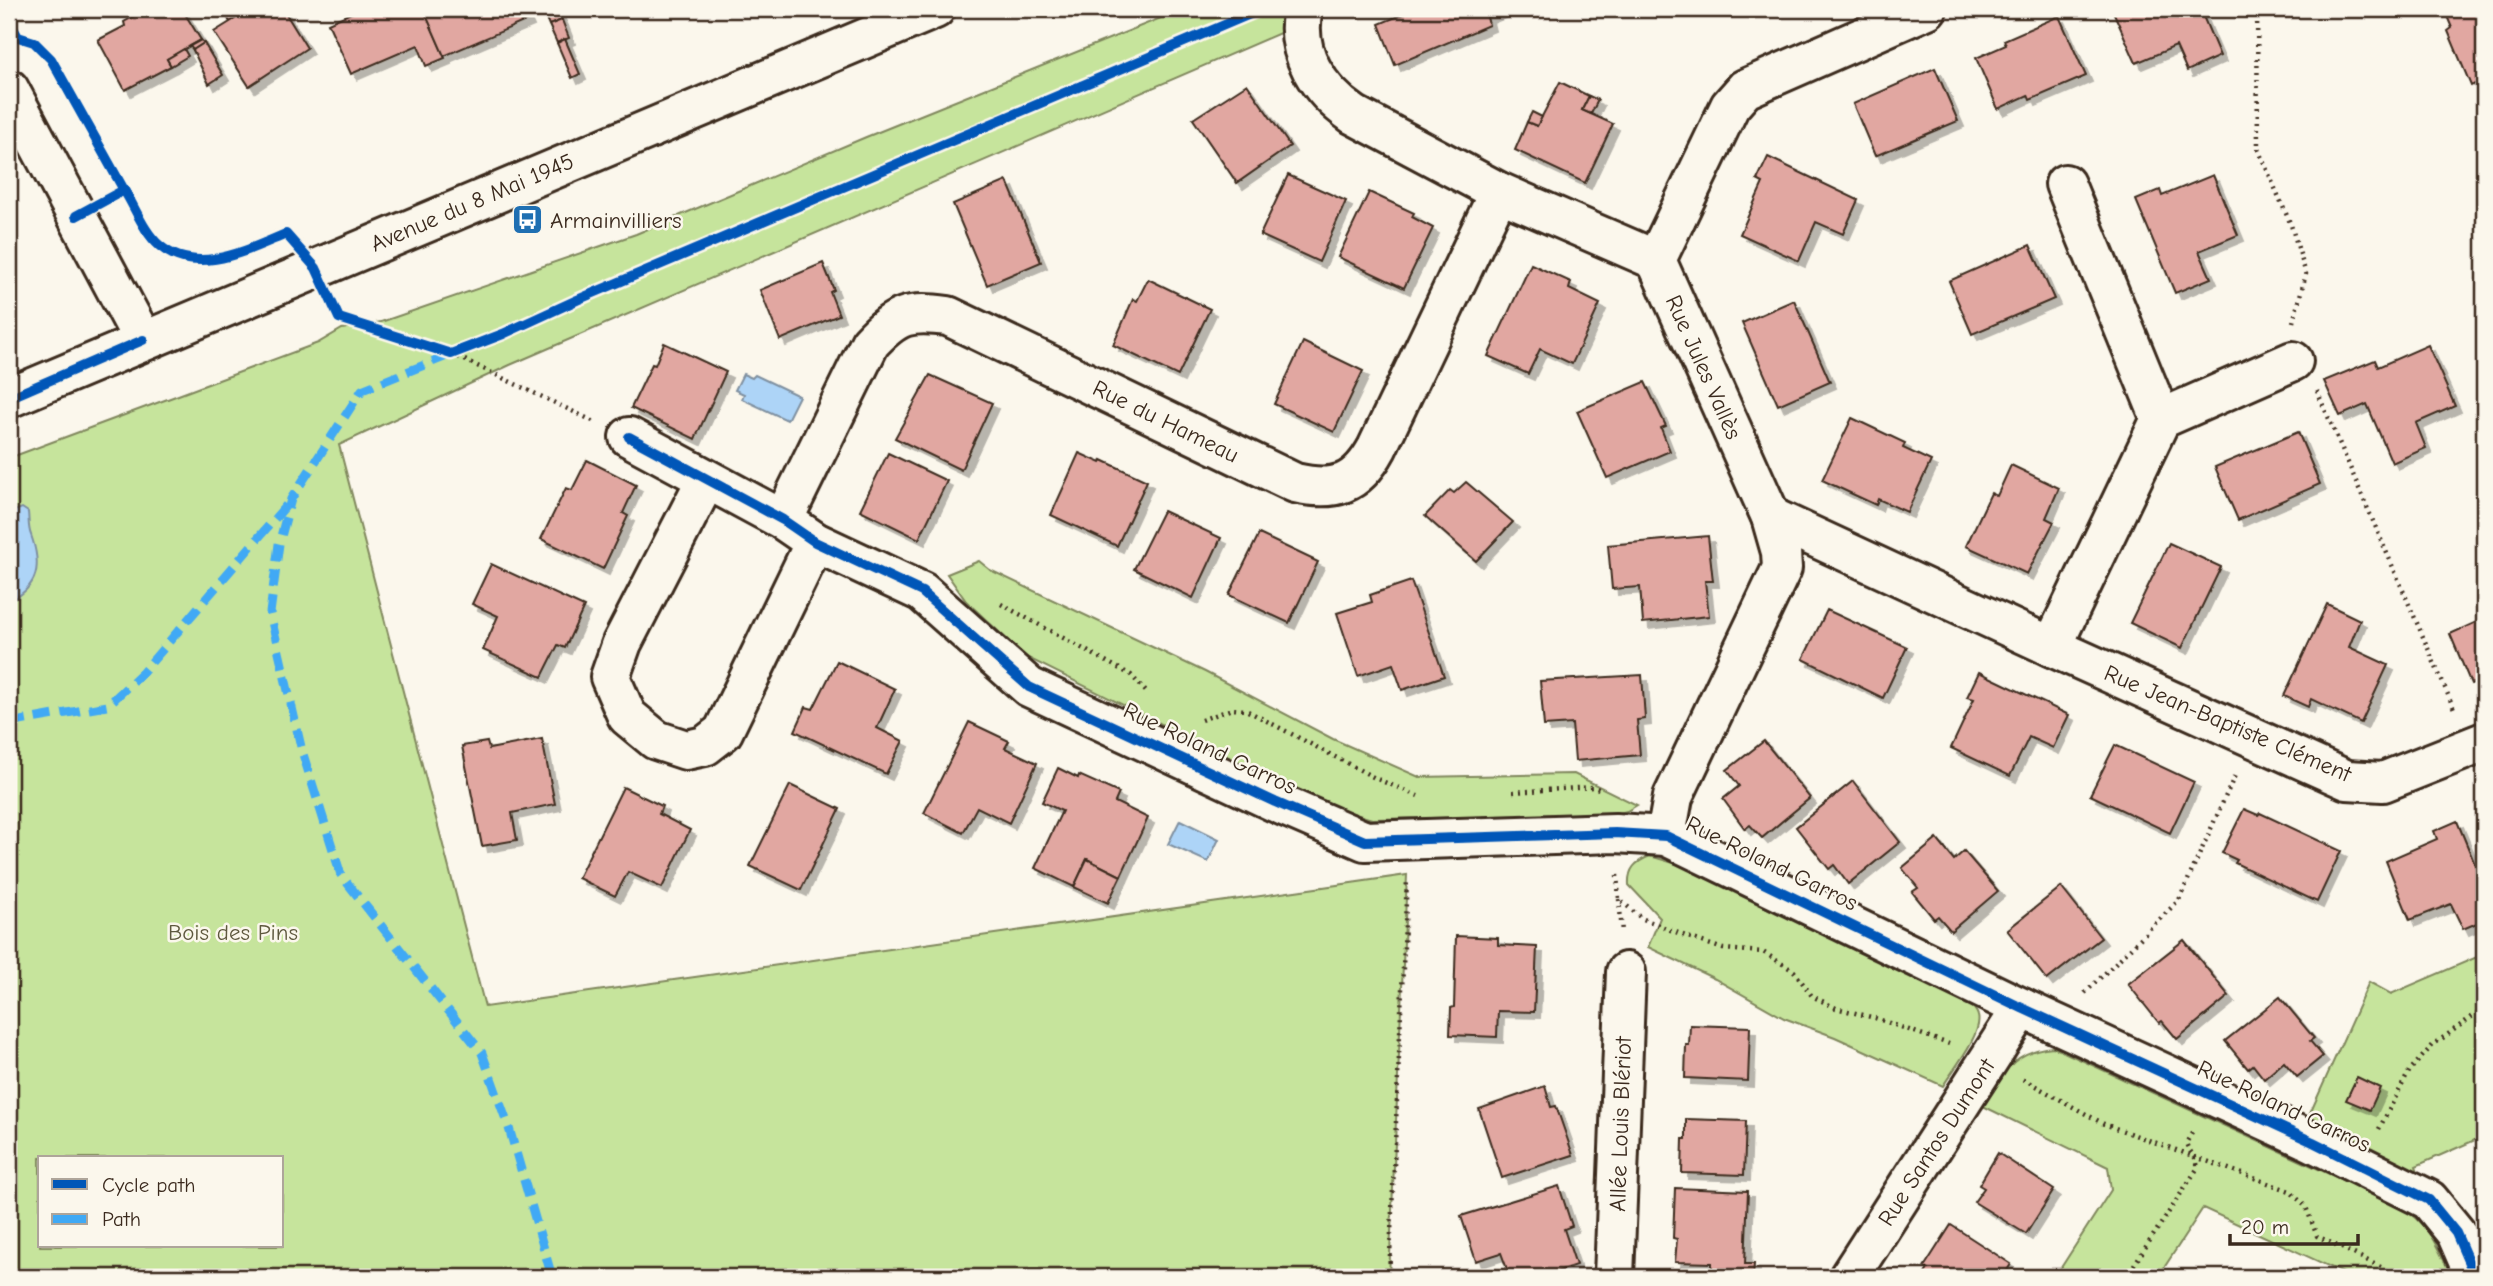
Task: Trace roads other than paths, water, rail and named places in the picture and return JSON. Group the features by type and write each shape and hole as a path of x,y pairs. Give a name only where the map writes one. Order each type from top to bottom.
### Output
{"street":[{"name":"Avenue du 8 Mai 1945","path":"9,398 935,9"},
{"path":"1303,9 1300,21 1301,39 1308,62 1335,102 1354,115 1499,192 1656,260 1730,106 1745,89 1927,9"},
{"path":"9,89 143,340"},
{"path":"2066,184 2161,419"},
{"name":"Rue du Hameau","path":"783,520 870,343 885,328 903,316 926,314 948,316 1295,483 1318,489 1348,481 1368,465 1377,448 1499,192"},
{"name":"Rue Jules Vallès","path":"1656,260 1771,517 1781,552 1782,568 1673,797 1666,836"},
{"path":"2052,647 2161,419 2293,360"},
{"name":"Rue Roland Garros","path":"629,437 783,520 815,542 922,592 1029,687 1365,841 1615,833 1666,836 2038,1015 2360,1164 2429,1200 2456,1233 2475,1277"},
{"path":"706,480 622,643 610,677 627,716 656,740 686,750 705,746 723,732 815,542"},
{"name":"Rue Jean-Baptiste Clément","path":"1771,517 2347,780 2383,782 2478,744"},
{"name":"Allée Louis Blériot","path":"1614,1277 1626,972"},
{"name":"Rue Santos Dumont","path":"1849,1277 1989,1059 2038,1015"}],"water":[{"path":"743,374 752,378 755,375 799,396 787,420 742,399 744,394 735,390"},
{"path":"22,508 28,512 37,566 27,589 9,602 9,513"},
{"path":"1180,820 1219,839 1208,862 1168,844"}],"place":[{"name":"Armainvilliers","path":"527,220"}],"park label":[{"name":"Bois des Pins","path":"233,932"}]}
